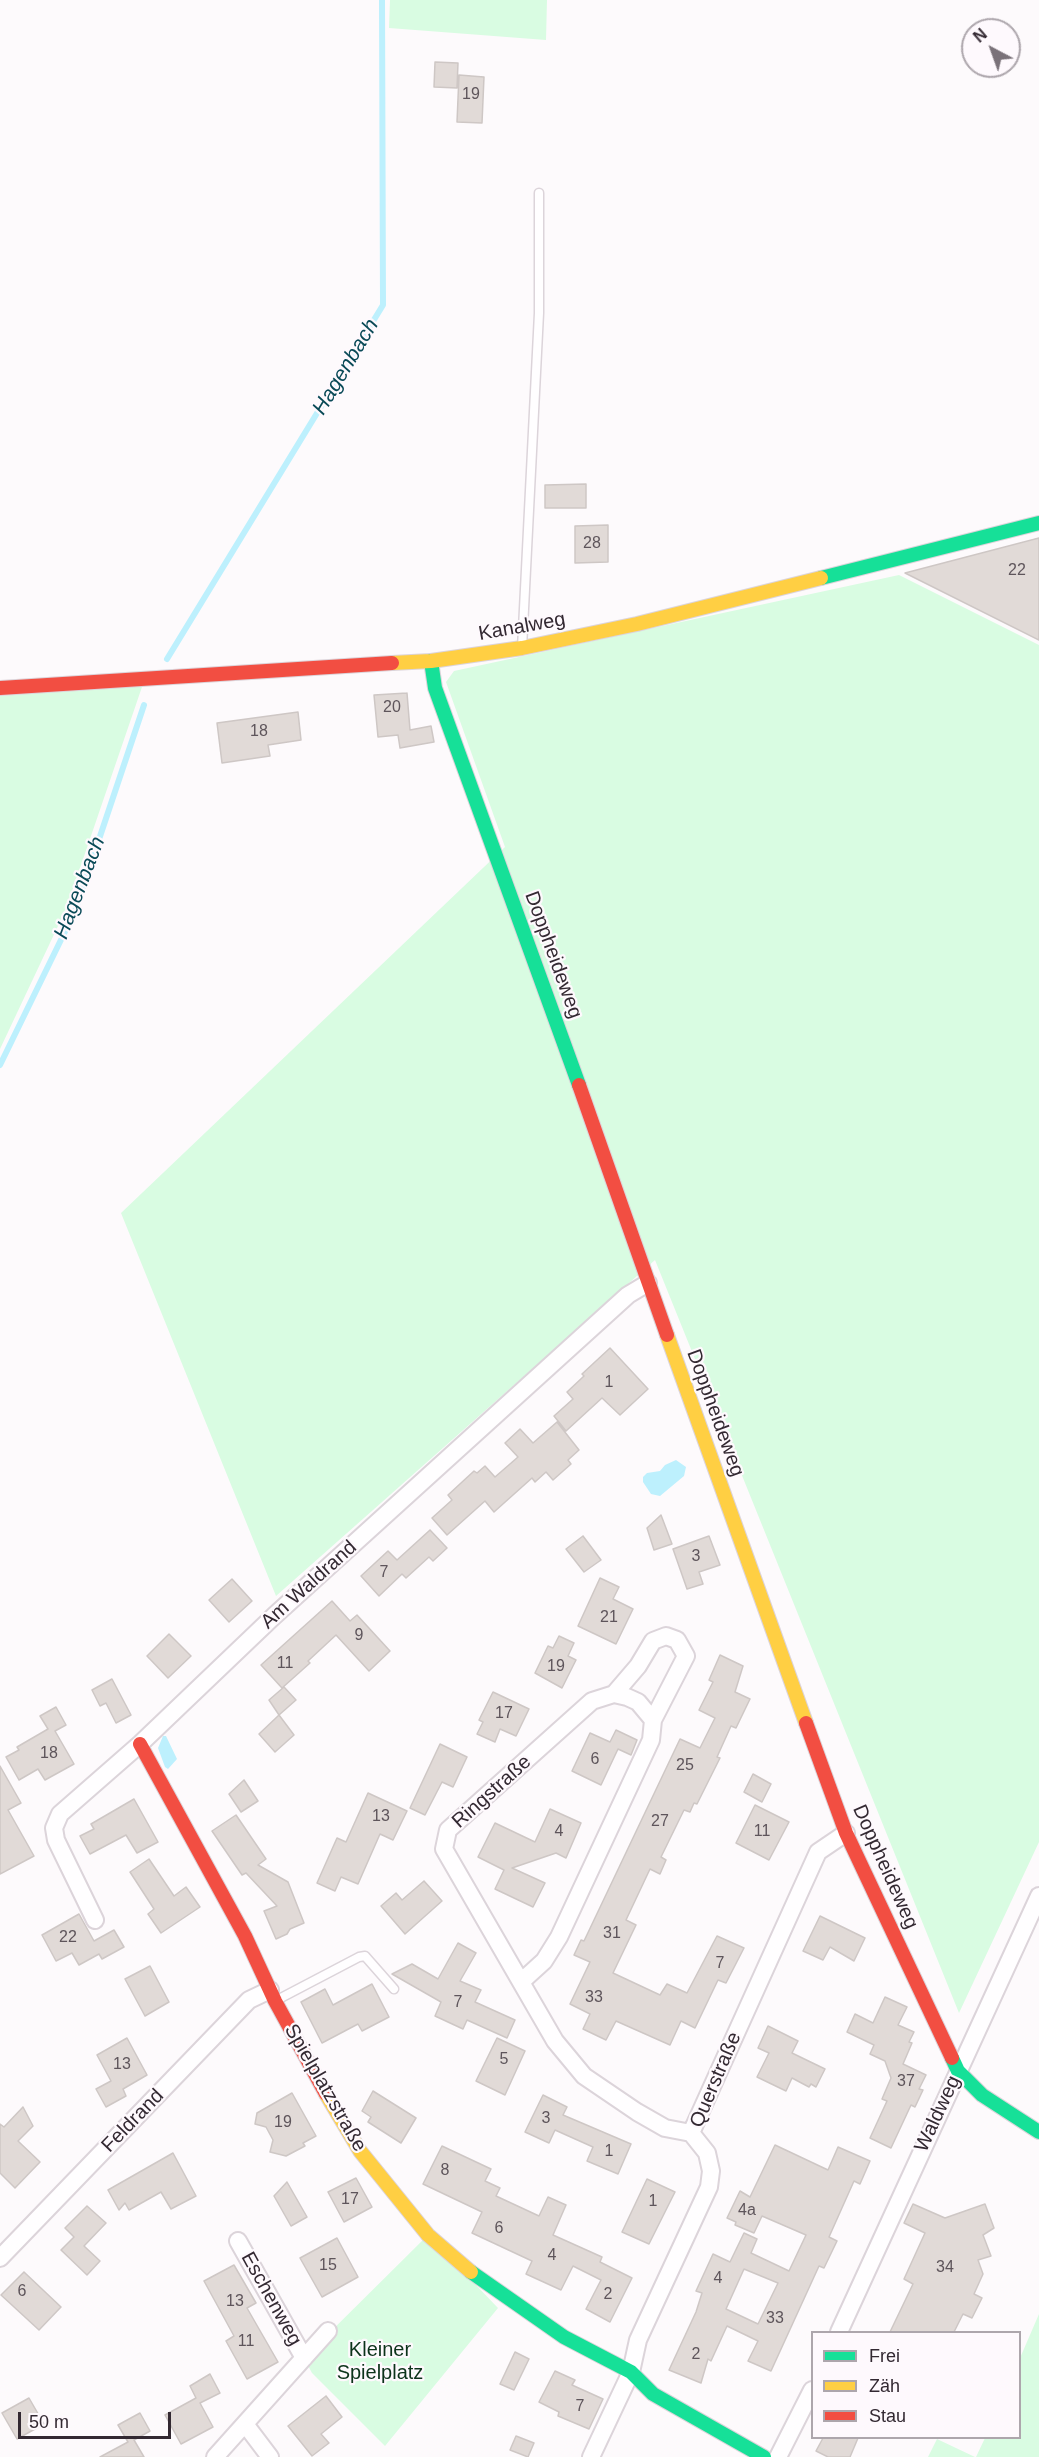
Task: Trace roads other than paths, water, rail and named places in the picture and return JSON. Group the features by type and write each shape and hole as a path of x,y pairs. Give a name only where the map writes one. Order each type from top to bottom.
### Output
{"street":[{"name":"Kanalweg","path":"0,688 431,662 522,648 637,624 1039,523"},
{"name":"Doppheideweg","path":"431,662 435,688 559,1028 648,1283 846,1833 958,2071 982,2095 1039,2132"},
{"name":"Am Waldrand","path":"95,1920 56,1840 54,1827 60,1814 140,1744 274,1616 628,1295 648,1283"},
{"name":"Ringstraße","path":"522,1981 544,1961 559,1937 651,1740 653,1720 686,1656 677,1640 666,1635 653,1641 638,1666 614,1694 592,1701 448,1830 444,1849 555,2041 584,2076 665,2128 691,2133"},
{"path":"614,1694 638,1702 653,1720"},
{"name":"Spielplatzstraße","path":"140,1744 245,1936 273,1996 343,2125 360,2151 428,2235 477,2278 564,2337 631,2372 653,2394 764,2457"},
{"name":"Querstraße","path":"631,2372 638,2340 709,2187 711,2171 707,2153 691,2133 818,1852 846,1833"},
{"name":"Waldweg","path":"838,2331 1039,1896"},
{"name":"Feldrand","path":"0,2258 249,2000 273,1996"},
{"name":"Eschenweg","path":"238,2241 304,2358"},
{"name":"Eschenweg","path":"215,2457 328,2331"},
{"path":"591,2457 631,2372"},
{"path":"778,2457 811,2394"},
{"path":"245,2424 270,2457"}],"lane":[{"path":"522,648 539,313 539,193"},
{"path":"273,1996 365,1956 394,1989"}],"water":[{"path":"676,1460 686,1467 684,1476 660,1496 651,1494 643,1482 643,1477 647,1473 660,1471 665,1465"},
{"path":"163,1736 166,1736 177,1759 168,1769 165,1767 158,1748"}],"waterway":[{"name":"Hagenbach","path":"167,659 383,305 382,0"},
{"name":"Hagenbach","path":"0,1065 75,911 144,705"}],"park label":[{"name":"Kleiner Spielplatz","path":"380,2362"}]}
